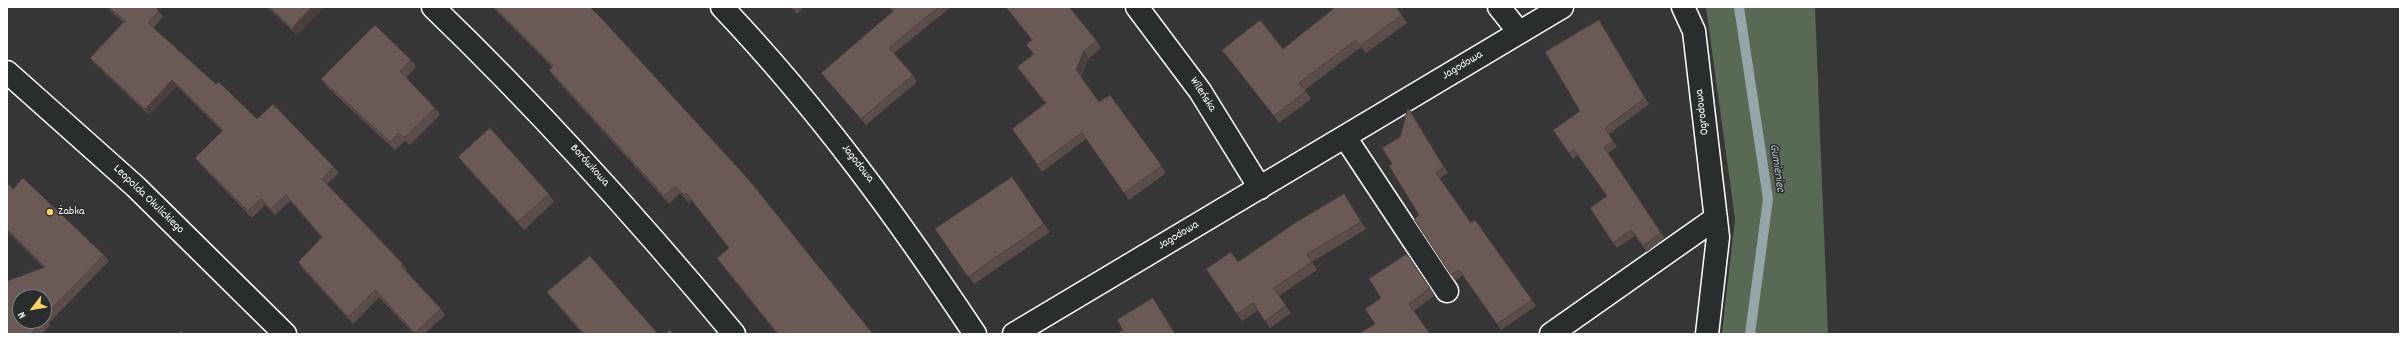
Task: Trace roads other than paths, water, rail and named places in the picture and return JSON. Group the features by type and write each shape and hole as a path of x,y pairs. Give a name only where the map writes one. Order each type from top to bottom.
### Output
{"street":[{"name":"Borówkowa","path":"433,7 522,93 734,334"},
{"name":"Jagodowa","path":"722,7 778,67 854,160 894,214 975,334"},
{"name":"Wileńska","path":"1137,7 1200,91 1260,188"},
{"path":"1499,7 1519,32"},
{"name":"Jagodowa","path":"1014,334 1562,7"},
{"name":"Ogrodowa","path":"1683,7 1694,31 1718,238 1707,334"},
{"name":"Leopolda Okulickiego","path":"7,72 136,187 284,334"},
{"path":"1345,137 1447,291"},
{"path":"1551,334 1716,218"}],"waterway":[{"name":"Gumieniec","path":"1739,7 1768,199 1750,334"}],"place":[{"name":"Żabka","path":"50,212"}]}
